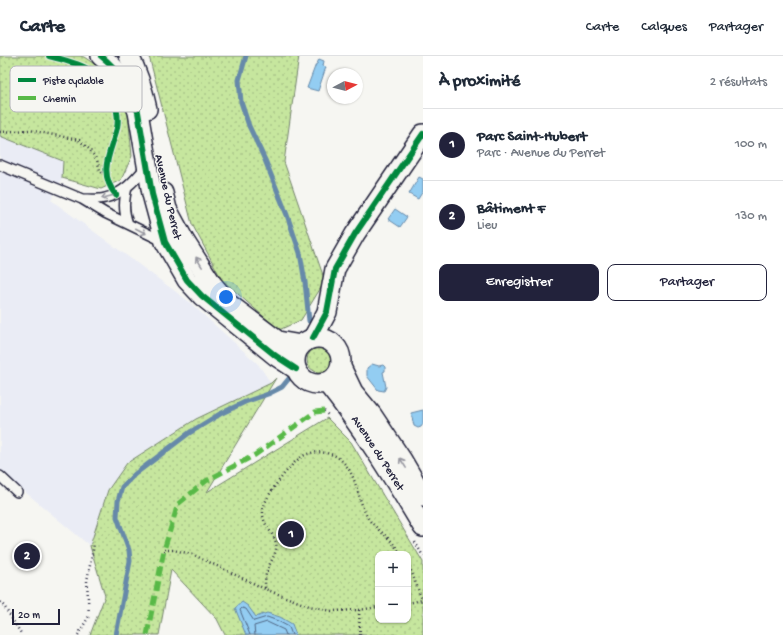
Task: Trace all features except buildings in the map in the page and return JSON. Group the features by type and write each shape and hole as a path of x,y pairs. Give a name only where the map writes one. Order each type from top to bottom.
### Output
{"street":[{"name":"Avenue du Perret","path":"101,56 112,66"},
{"name":"Avenue du Perret","path":"129,56 135,66"},
{"name":"Avenue du Perret","path":"142,85 149,117 155,163 168,209 186,242 207,290 276,356 296,369"},
{"name":"Avenue du Perret","path":"138,112 152,194 164,242 187,280 207,290 229,304 278,341 307,341"},
{"path":"333,343 327,312 335,269 338,262 355,234 423,134"},
{"path":"307,341 323,338 333,343 340,352 340,367 332,379 319,384 311,383 296,369 295,359 297,351 307,341 327,312"},
{"name":"Avenue du Perret","path":"340,367 353,392 372,415 402,460 423,496"},
{"name":"Avenue du Perret","path":"326,382 387,466 423,527"}],"lane":[{"path":"0,165 82,199 105,213 164,242"},
{"path":"82,199 104,198 116,194 127,187 147,166"},
{"path":"127,187 124,200 124,213 128,224"},
{"path":"0,476 17,492"}],"path":[{"path":"0,132 29,130 56,134 79,140 89,149 97,160 100,170 116,194"},
{"path":"106,168 107,179"},
{"path":"265,589 266,572 276,552 276,542 263,518 264,506 272,489 300,458 309,453 321,452 341,459 349,468 357,486 361,506 369,520 392,542 399,551"},
{"path":"78,635 89,616 87,581 94,544"},
{"path":"164,550 173,550 192,554 265,589 309,606 332,611 359,610 375,607"},
{"path":"411,571 423,601 411,602"},
{"path":"0,602 22,635"},
{"path":"359,610 360,635"}],"shaded area":[{"path":"0,136 63,161 62,178 51,200 187,300 258,364 271,383 196,419 127,463 108,490 90,546 0,471"}],"green space":[{"path":"0,56 80,56 98,66 10,66 10,112 128,112 132,156 121,180 101,189 62,178 63,161 0,136"},
{"path":"149,56 299,56 284,162 325,281 301,320 279,330 222,280 192,224"},
{"path":"319,348 324,349 330,355 330,365 324,371 319,372 314,371 308,365 307,360 308,355 314,349"},
{"path":"276,378 207,492 327,418 351,442 423,562 423,635 225,635 217,619 171,570 159,635 90,635 105,596 90,546 108,490 127,463 196,419 271,383"}],"water":[{"path":"319,59 324,61 323,66 326,67 318,91 307,88"},
{"path":"419,177 423,179 423,191 418,199 409,194"},
{"path":"395,209 407,217 400,227 388,219"},
{"path":"372,364 379,366 383,365 385,367 385,371 383,372 386,387 384,391 378,390 367,376 367,368"},
{"path":"423,410 423,424 418,428 414,426 411,413"},
{"path":"242,602 248,606 256,617 267,613 280,617 292,624 296,635 246,635 235,608"}],"waterway":[{"path":"246,56 239,80 241,102 249,126 265,160 287,215 300,253 309,321"},
{"path":"116,635 130,561 129,550 117,517 118,501 122,487 135,474 189,433 220,414 282,387 291,376"}],"marked path":[{"path":"147,635 164,550 178,504 206,481 255,455 315,412 324,411"}],"cycle path":[{"path":"49,56 81,66"},
{"path":"101,56 111,66"},
{"path":"116,195 110,187 106,170 117,128 117,112"},
{"path":"138,112 152,194 165,242 187,280 202,296 276,356 296,369"},
{"path":"313,338 327,312 335,269 355,234 423,134"}],"place":[{"name":"Parc Saint-Hubert","path":"291,534"},
{"name":"Bâtiment F","path":"27,556"}]}
